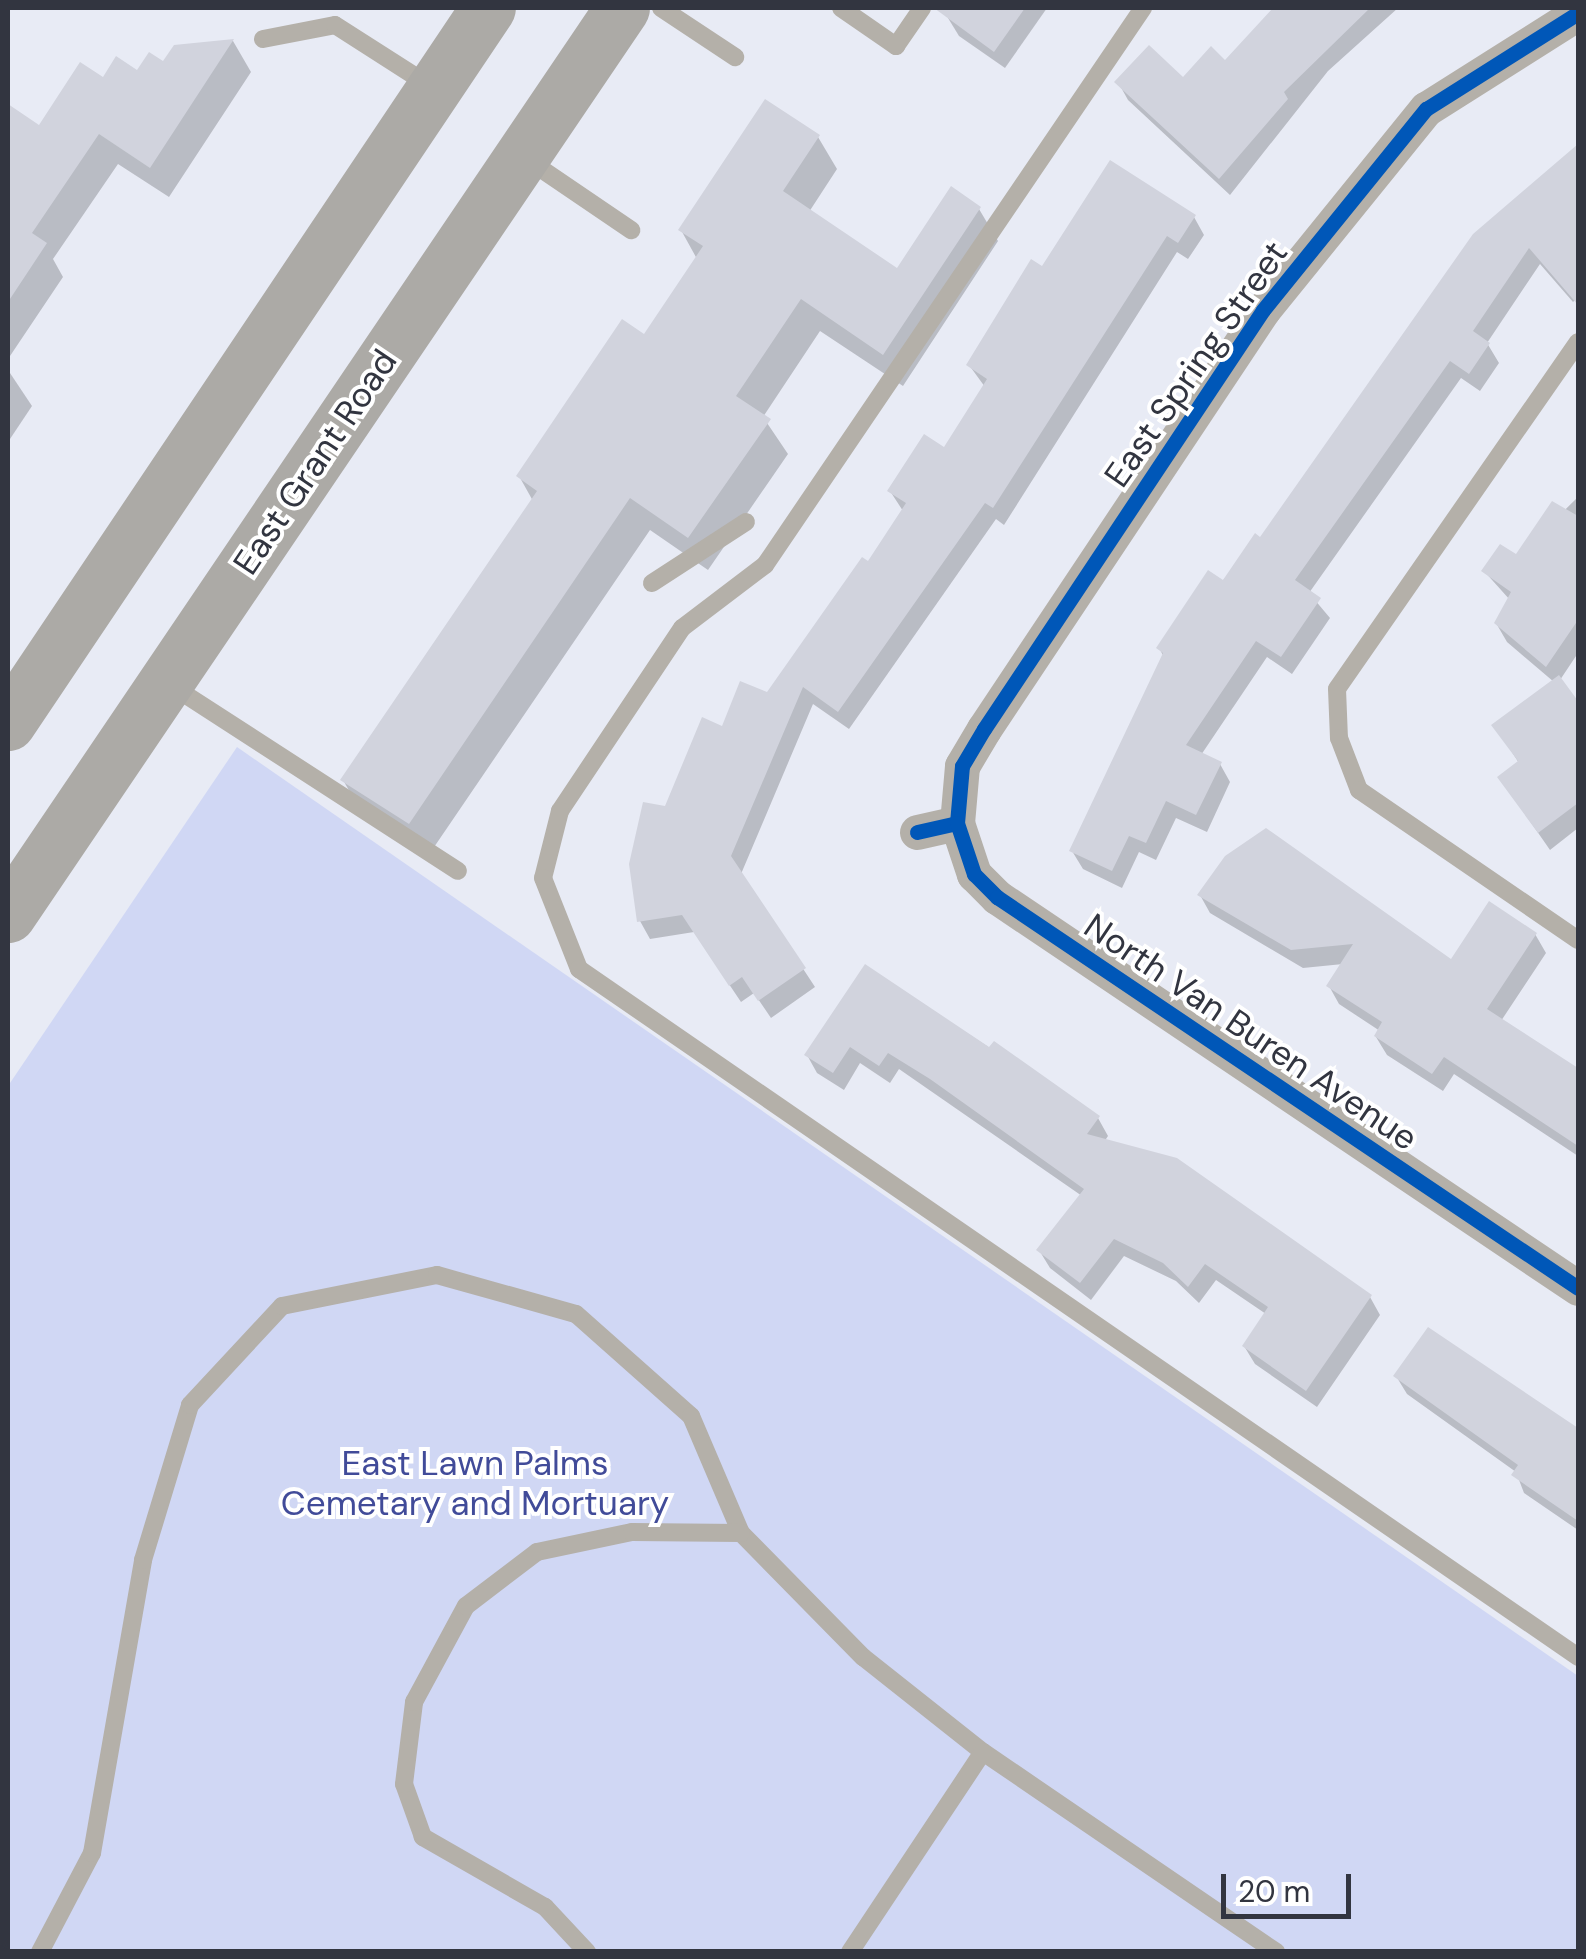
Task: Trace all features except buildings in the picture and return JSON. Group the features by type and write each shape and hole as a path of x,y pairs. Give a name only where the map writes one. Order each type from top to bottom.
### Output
{"main road":[{"path":"8,724 488,8"},
{"name":"East Grant Road","path":"8,915 622,8"}],"street":[{"name":"East Spring Street","path":"957,823 962,766 984,729 1264,310 1426,109 1578,13"},
{"path":"917,832 957,823"},
{"name":"North Van Buren Avenue","path":"957,823 974,874 997,897 1575,1279"}],"lane":[{"path":"661,8 736,57"},
{"path":"841,8 896,46 922,8"},
{"path":"1143,8 765,565 682,628 560,811 543,878 579,970 1578,1657"},
{"path":"263,40 334,25 434,88"},
{"path":"522,156 631,230"},
{"path":"1578,342 1337,689 1339,738 1358,790 1578,940"},
{"path":"652,583 746,522"},
{"path":"166,682 458,870"},
{"path":"40,1952 92,1853 143,1560 190,1404 282,1306 438,1275 576,1314 690,1416 741,1533 863,1656 984,1752 1276,1952"},
{"path":"587,1952 545,1907 423,1838 404,1784 414,1702 466,1606 537,1552 632,1532 741,1533"},
{"path":"850,1952 984,1752"}],"green space":[{"name":"East Lawn Palms Cemetary and Mortuary","path":"237,747 1578,1676 1578,1951 8,1952 8,1086"}],"cycle path":[{"path":"957,823 962,766 984,729 1263,310 1426,109 1578,13"},
{"path":"917,832 957,823 974,874 997,897 1578,1288"}]}
